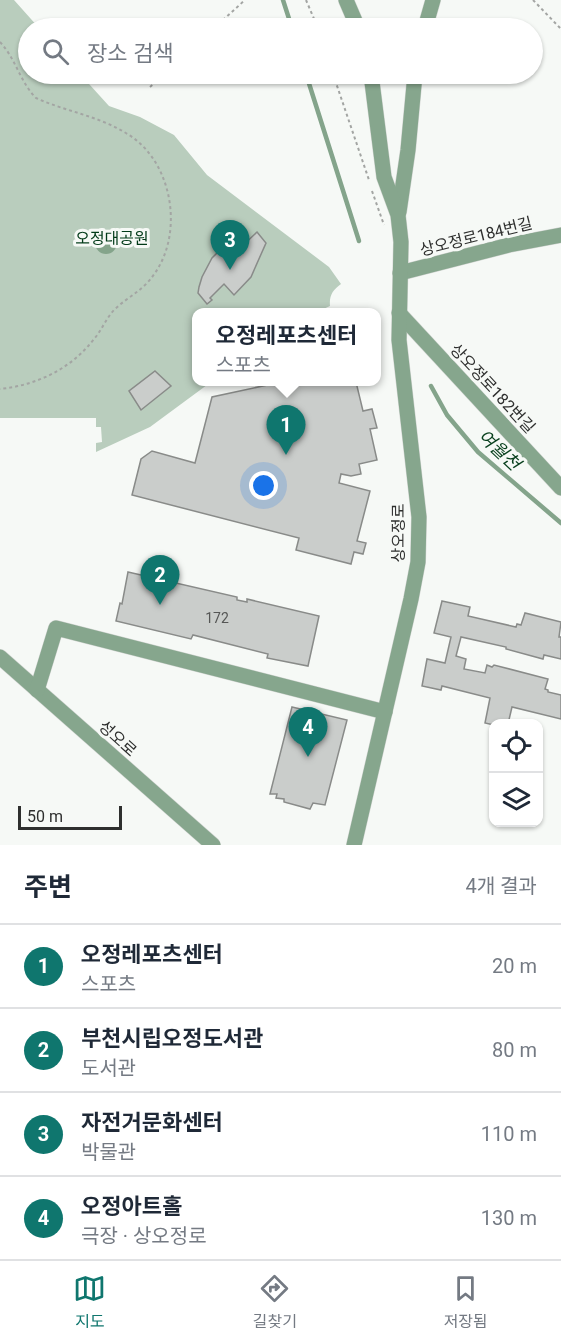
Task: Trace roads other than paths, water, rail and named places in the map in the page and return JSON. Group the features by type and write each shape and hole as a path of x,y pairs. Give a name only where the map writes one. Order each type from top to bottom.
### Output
{"street":[{"path":"346,0 354,18"},
{"path":"428,18 433,0"},
{"path":"372,84 384,177 398,215"},
{"path":"398,215 408,150 414,84"},
{"name":"상오정로","path":"354,845 418,562 419,517 399,340 401,242 398,215"},
{"name":"상오정로184번길","path":"400,273 509,245 561,235"},
{"name":"상오정로182번길","path":"399,313 561,488"},
{"path":"37,690 56,628 385,712"},
{"name":"성오로","path":"0,657 213,845"}],"waterway":[{"name":"여월천","path":"283,0 289,18"},
{"name":"여월천","path":"309,84 359,241"},
{"name":"여월천","path":"431,386 447,415 478,452 561,523"}],"place":[{"name":"자전거문화센터","path":"230,270"},
{"name":"오정레포츠센터","path":"286,455"},
{"name":"부천시립오정도서관","path":"160,605"},
{"name":"오정아트홀","path":"308,757"}],"park label":[{"name":"오정대공원","path":"112,238"}]}
